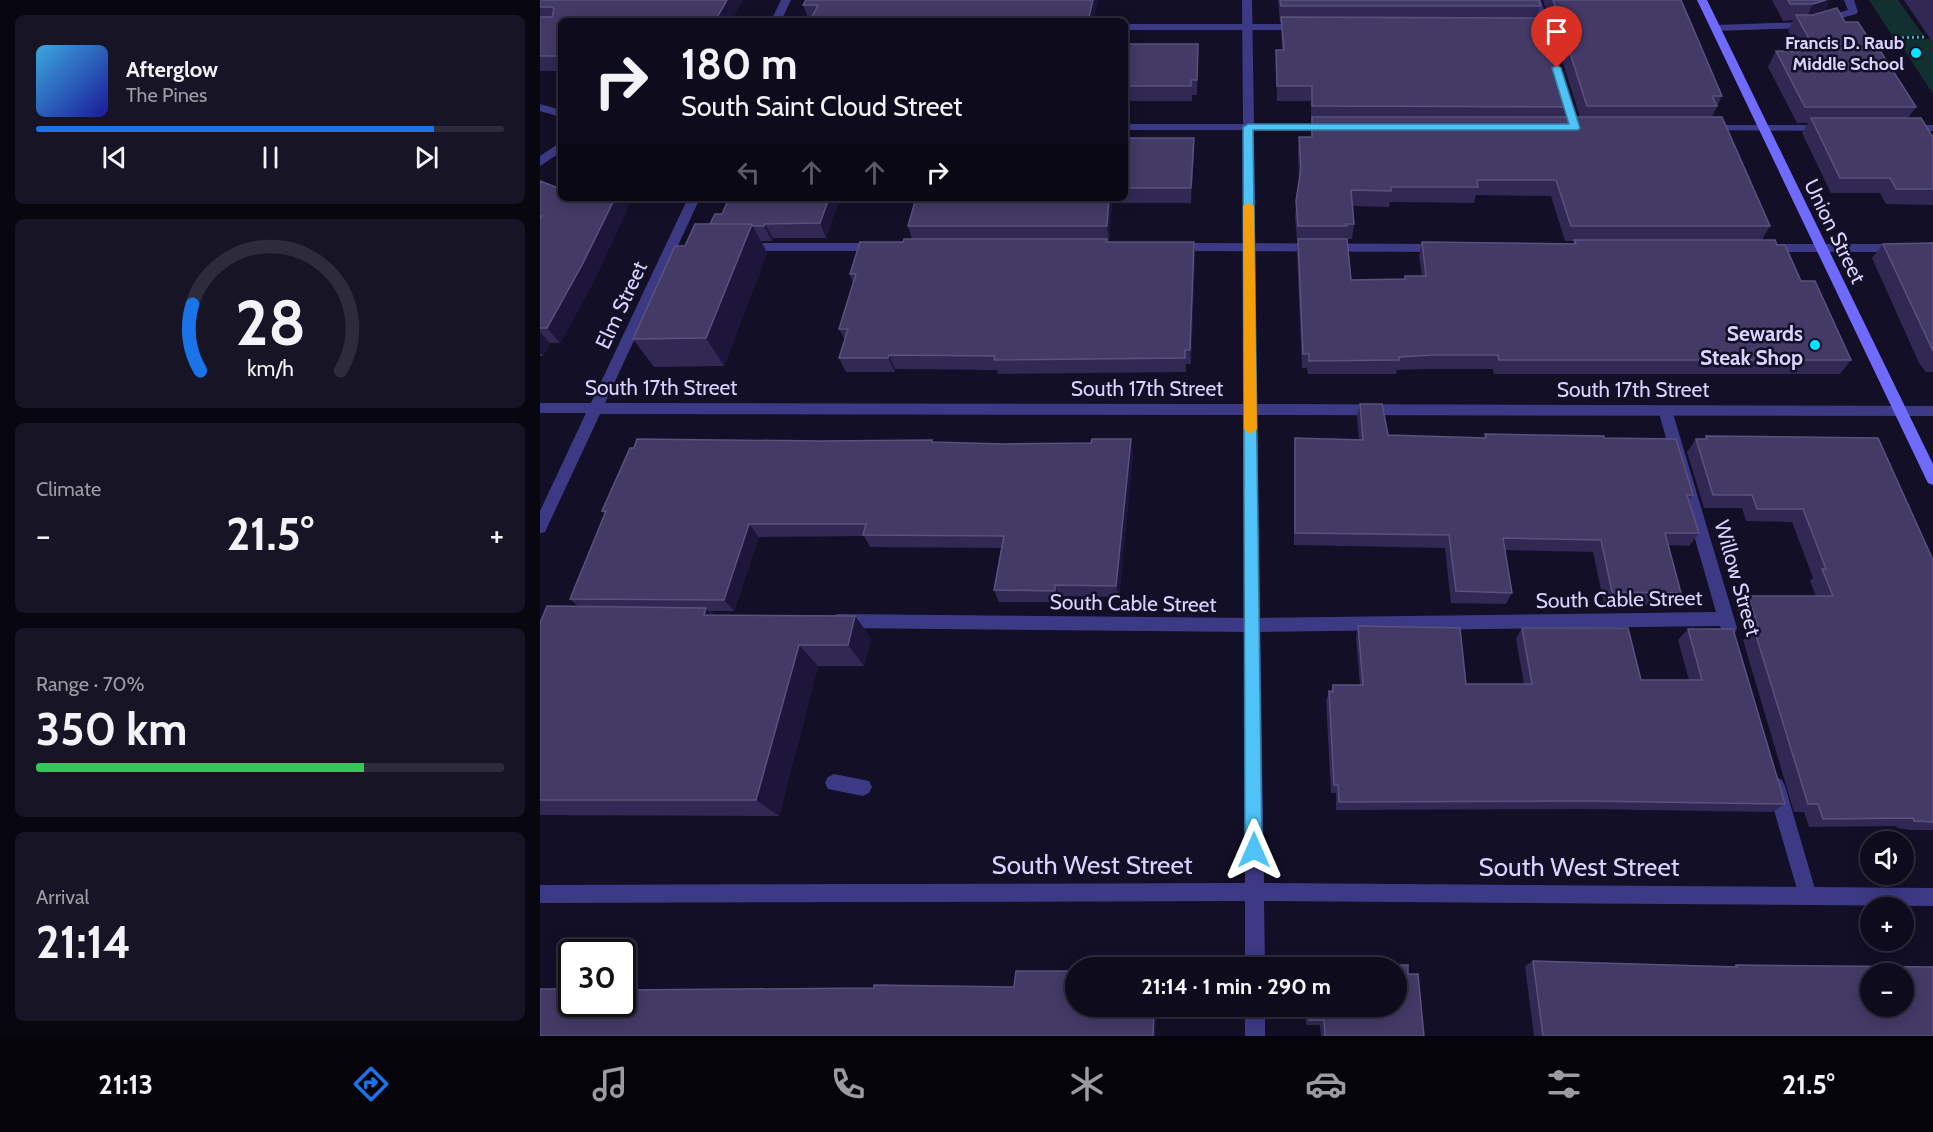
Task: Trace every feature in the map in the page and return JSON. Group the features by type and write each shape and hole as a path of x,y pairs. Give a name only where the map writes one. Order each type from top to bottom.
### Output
{"street":[{"path":"778,18 786,0"},
{"path":"1247,0 1254,957"},
{"path":"1536,0 1551,50"},
{"name":"Union Street","path":"1702,0 1933,479"},
{"path":"1716,28 1805,25 1853,12 1849,0"},
{"path":"1128,27 1318,27"},
{"path":"1533,28 1544,28"},
{"path":"1561,83 1575,128"},
{"path":"540,107 558,113"},
{"path":"1128,127 1341,127"},
{"path":"1694,128 1841,128"},
{"path":"1898,128 1933,128"},
{"path":"540,162 558,148"},
{"name":"Elm Street","path":"540,527 596,408 677,247 693,201"},
{"path":"727,247 886,247"},
{"path":"1167,247 1452,248"},
{"path":"1750,248 1933,248"},
{"name":"South 17th Street","path":"540,408 1933,411"},
{"name":"Willow Street","path":"1665,410 1733,641"},
{"name":"South Cable Street","path":"825,621 1252,625 1726,619"},
{"path":"1772,774 1808,896"},
{"path":"834,783 863,787"},
{"name":"South West Street","path":"540,894 1254,892 1933,897"},
{"path":"1255,1017 1255,1036"}],"path":[{"path":"1892,38 1926,37"}],"green space":[{"path":"1869,0 1898,0 1923,35 1893,37"},
{"path":"1930,39 1933,43 1933,94 1898,40"}],"building":[{"path":"540,0 727,0 717,18 558,18 558,56 540,56 540,17 552,17 554,9 540,7"},
{"path":"806,0 1093,0 1089,18 812,18 818,5 803,5"},
{"path":"1280,0 1539,0 1540,6 1281,6"},
{"path":"1553,0 1681,0 1722,96 1712,96 1717,106 1587,106"},
{"path":"1788,0 1826,0 1813,4 1790,4"},
{"path":"1837,8 1845,22 1858,22 1877,52 1881,52 1916,107 1805,107 1776,51 1798,52 1794,46 1813,46 1796,15 1813,15"},
{"path":"1281,17 1542,18 1570,107 1312,106 1312,86 1277,86 1276,50 1284,50"},
{"path":"1128,44 1198,44 1197,80 1191,80 1191,86 1128,86"},
{"path":"1312,117 1722,117 1770,226 1571,226 1556,180 1477,180 1478,187 1391,187 1391,191 1351,190 1354,224 1298,226 1296,201 1301,168 1299,137 1312,137"},
{"path":"1811,118 1921,118 1933,136 1933,189 1896,189 1890,178 1840,178"},
{"path":"1128,138 1194,138 1191,188 1128,188"},
{"path":"540,181 558,188 558,201 614,201 547,328 540,328 540,220 542,216 540,217"},
{"path":"728,201 828,201 820,223 765,224 764,226 710,224 715,214 722,214"},
{"path":"915,201 1109,201 1107,226 908,226"},
{"path":"695,224 752,224 706,338 633,339 675,246 685,246"},
{"path":"904,239 1107,239 1106,242 1194,242 1190,350 1185,350 1185,358 994,360 995,356 889,355 888,358 839,358 848,329 839,329 856,274 850,274 860,242 903,242"},
{"path":"1298,239 1347,239 1351,280 1405,279 1405,276 1426,276 1422,242 1576,244 1574,240 1775,240 1777,245 1785,245 1801,281 1815,281 1851,360 1499,360 1498,355 1432,355 1399,357 1399,360 1309,361 1309,354 1303,354"},
{"path":"1933,243 1933,351 1883,244"},
{"path":"1360,404 1382,404 1388,435 1486,438 1485,434 1676,439 1693,495 1687,495 1699,533 1665,533 1681,593 1612,592 1601,540 1503,538 1512,593 1456,591 1449,535 1295,533 1295,438 1363,440"},
{"path":"1706,436 1878,438 1933,560 1933,822 1914,821 1913,818 1823,819 1818,804 1808,804 1754,629 1759,629 1748,596 1833,596 1822,569 1826,569 1803,509 1757,509 1752,495 1713,495 1696,439 1707,439"},
{"path":"637,439 932,440 932,442 1004,444 1091,443 1092,439 1131,439 1116,586 1055,585 1055,591 994,590 1004,536 863,535 866,524 749,524 724,600 570,599 606,511 602,511 630,448 634,448"},
{"path":"547,606 706,608 704,615 855,616 848,645 799,645 756,800 540,800 540,623"},
{"path":"1358,626 1460,628 1466,684 1532,684 1522,628 1628,628 1641,680 1702,680 1688,629 1733,629 1785,804 1590,801 1339,802 1338,785 1334,785 1329,691 1333,692 1333,685 1363,685"},
{"path":"1533,961 1737,967 1736,965 1860,966 1860,1017 1914,1017 1914,967 1933,967 1933,1036 1543,1036"},
{"path":"1407,965 1408,974 1418,974 1424,1036 1325,1036 1324,1020 1309,1020 1309,1017 1407,1017"},
{"path":"1016,971 1065,971 1065,1017 1154,1017 1153,1036 540,1036 540,989 558,989 558,1017 636,1017 636,990 874,988 874,985 1014,987"}],"slow traffic":[{"path":"1248,206 1250,429"}],"place":[{"name":"Francis D. Raub Middle School","path":"1916,53"},
{"name":"Sewards Steak Shop","path":"1815,345"}],"route":[{"path":"1254,850 1248,127 1575,128 1557,68"}]}
